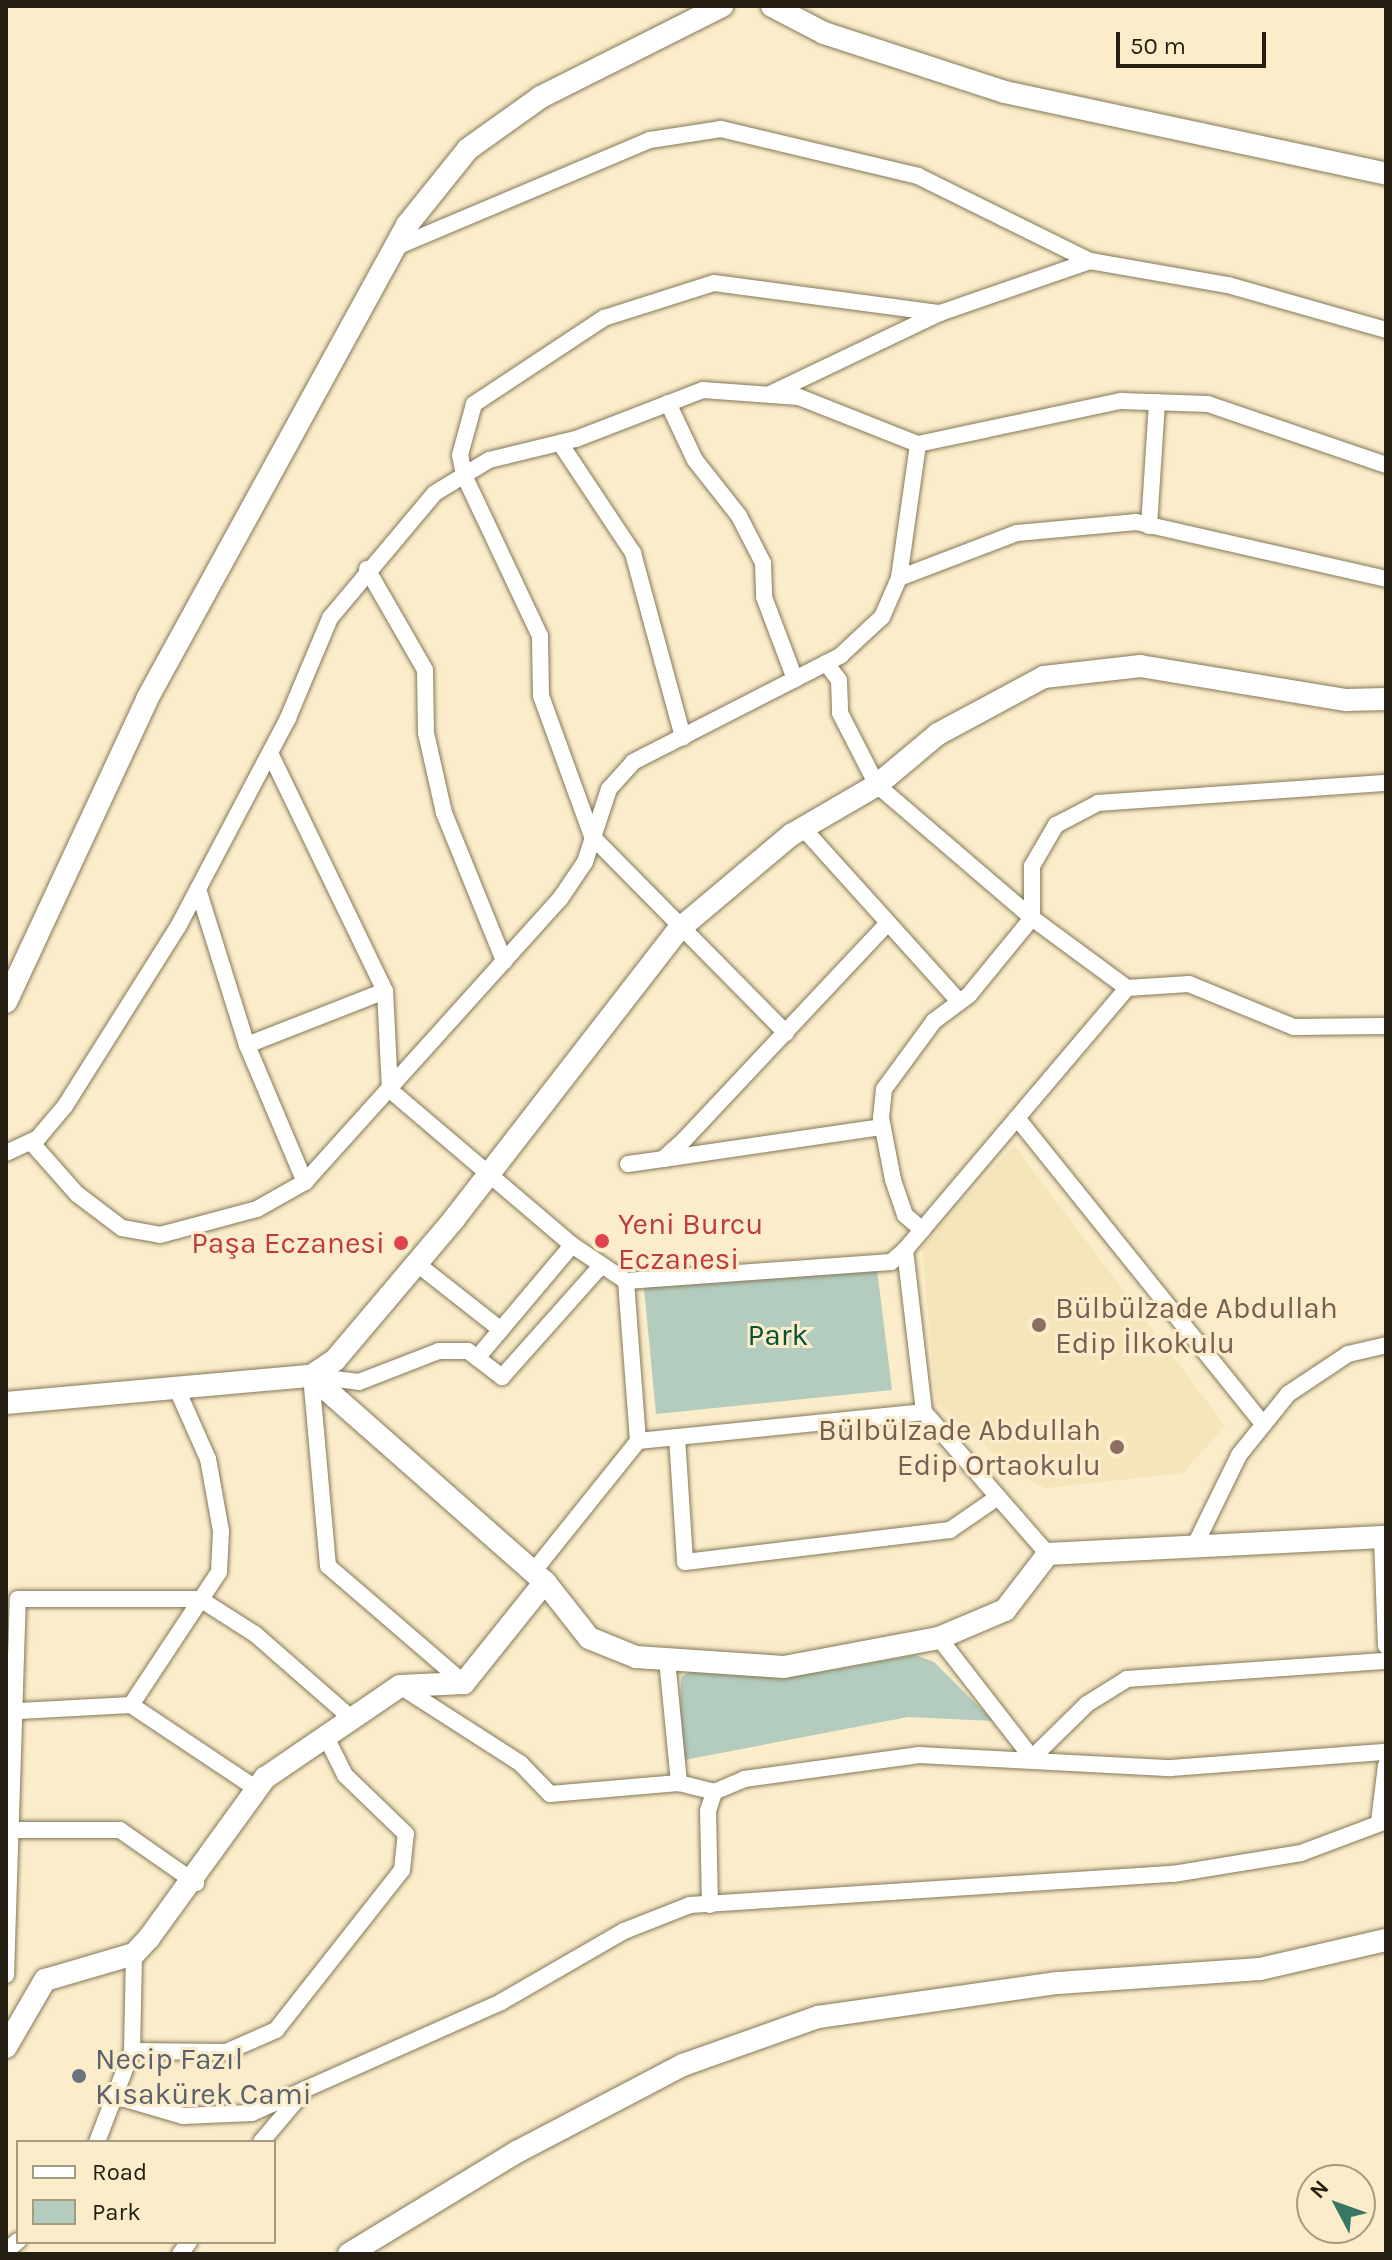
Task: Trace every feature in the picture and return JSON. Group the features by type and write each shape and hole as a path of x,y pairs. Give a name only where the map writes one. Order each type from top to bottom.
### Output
{"street":[{"path":"6,1002 147,699 394,248 468,149 541,97 722,6"},
{"path":"772,6 824,33 1005,92 1386,174"},
{"path":"394,248 579,168 699,127 918,176 1090,261 1228,285 1386,330"},
{"path":"770,394 940,313 1090,261"},
{"path":"786,1033 678,930 592,836 541,696 540,636 464,475 460,455 474,404 604,318 714,283 940,313"},
{"path":"6,1153 31,1142 65,1106 198,889 270,753 330,618 367,569 435,493 489,460 560,443 703,390 799,397 918,444 996,422 1121,401 1208,404 1386,465"},
{"path":"1149,526 1157,402"},
{"path":"668,403 695,460 739,516 763,563 764,597 795,679"},
{"path":"560,443 633,553 683,737"},
{"path":"31,1142 77,1194 122,1228 160,1235 257,1209 305,1182 560,899 592,836 609,789 633,762 826,663 882,617 899,578 918,444"},
{"path":"899,578 1017,533 1149,526 1386,579"},
{"path":"367,569 425,670 426,733 444,813 504,961"},
{"path":"826,663 839,680 840,713 877,785 1032,918 1127,988 1189,984 1294,1027 1386,1026"},
{"path":"311,1376 335,1360 490,1175 678,930 802,827 877,785 938,734 1044,677 1140,666 1346,700 1386,699"},
{"path":"270,753 385,991 390,1090 572,1245 600,1267 626,1281 653,1273 891,1262 905,1250 1127,988"},
{"path":"922,1230 905,1215 883,1127 884,1089 957,999 969,995 1032,918 1032,866 1056,825 1098,803 1386,783"},
{"path":"802,827 885,926 957,999"},
{"path":"198,889 247,1045 305,1182"},
{"path":"663,1159 885,926"},
{"path":"247,1045 385,991"},
{"path":"1017,1118 1263,1424"},
{"path":"628,1164 883,1127"},
{"path":"477,1358 572,1245"},
{"path":"905,1250 924,1412 1048,1554"},
{"path":"416,1263 501,1330"},
{"path":"6,1403 311,1376 359,1382 439,1351 477,1358 502,1377 600,1267"},
{"path":"464,1683 638,1441 626,1281"},
{"path":"1194,1547 1239,1455 1288,1394 1348,1354 1386,1345"},
{"path":"311,1376 539,1577 589,1638 636,1657 784,1667 939,1638 1005,1610 1048,1554 1384,1537 1386,1646"},
{"path":"311,1376 328,1566 464,1683"},
{"path":"131,1705 219,1572 221,1531 208,1459 176,1387"},
{"path":"638,1441 924,1412"},
{"path":"677,1437 685,1562 950,1530 998,1497"},
{"path":"6,1975 19,1711 12,1685 18,1599 200,1599 255,1634 351,1718"},
{"path":"939,1638 1032,1758"},
{"path":"667,1660 679,1783"},
{"path":"1032,1758 1087,1704 1127,1679 1386,1661"},
{"path":"6,2047 45,1980 134,1954 196,1883 257,1789 325,1735 400,1686 464,1683"},
{"path":"400,1686 520,1763 550,1794 679,1783 714,1792 744,1779 919,1755 1032,1758 1171,1768 1386,1752"},
{"path":"19,1711 131,1705 257,1789"},
{"path":"132,2051 226,2052 276,2030 402,1870 406,1834 345,1775 325,1735"},
{"path":"115,2096 183,2116 252,2113 501,2002 624,1931 690,1905 1173,1874 1301,1853 1383,1822 1386,1765"},
{"path":"710,1905 714,1792"},
{"path":"14,1830 120,1830 196,1883"},
{"path":"361,2250 683,2065 818,2017 1058,1983 1260,1969 1386,1940"},
{"path":"98,2140 132,2051 134,1954"},
{"path":"263,2140 309,2085"}],"shaded area":[{"name":"Bülbülzade Abdullah Edip İlkokulu","path":"1014,1145 1225,1426 1183,1473 1046,1488 1016,1474 936,1403 922,1247"}],"green space":[{"name":"Park","path":"777,1267 877,1270 892,1390 656,1414 644,1288"},
{"path":"915,1655 934,1662 993,1721 908,1717 679,1761 681,1677 698,1668 815,1673"}],"place":[{"name":"Yeni Burcu Eczanesi","path":"602,1241"},
{"name":"Paşa Eczanesi","path":"401,1243"},
{"name":"Bülbülzade Abdullah Edip İlkokulu","path":"1039,1325"},
{"name":"Bülbülzade Abdullah Edip Ortaokulu","path":"1117,1447"},
{"name":"Necip Fazıl Kısakürek Cami","path":"79,2076"}]}
